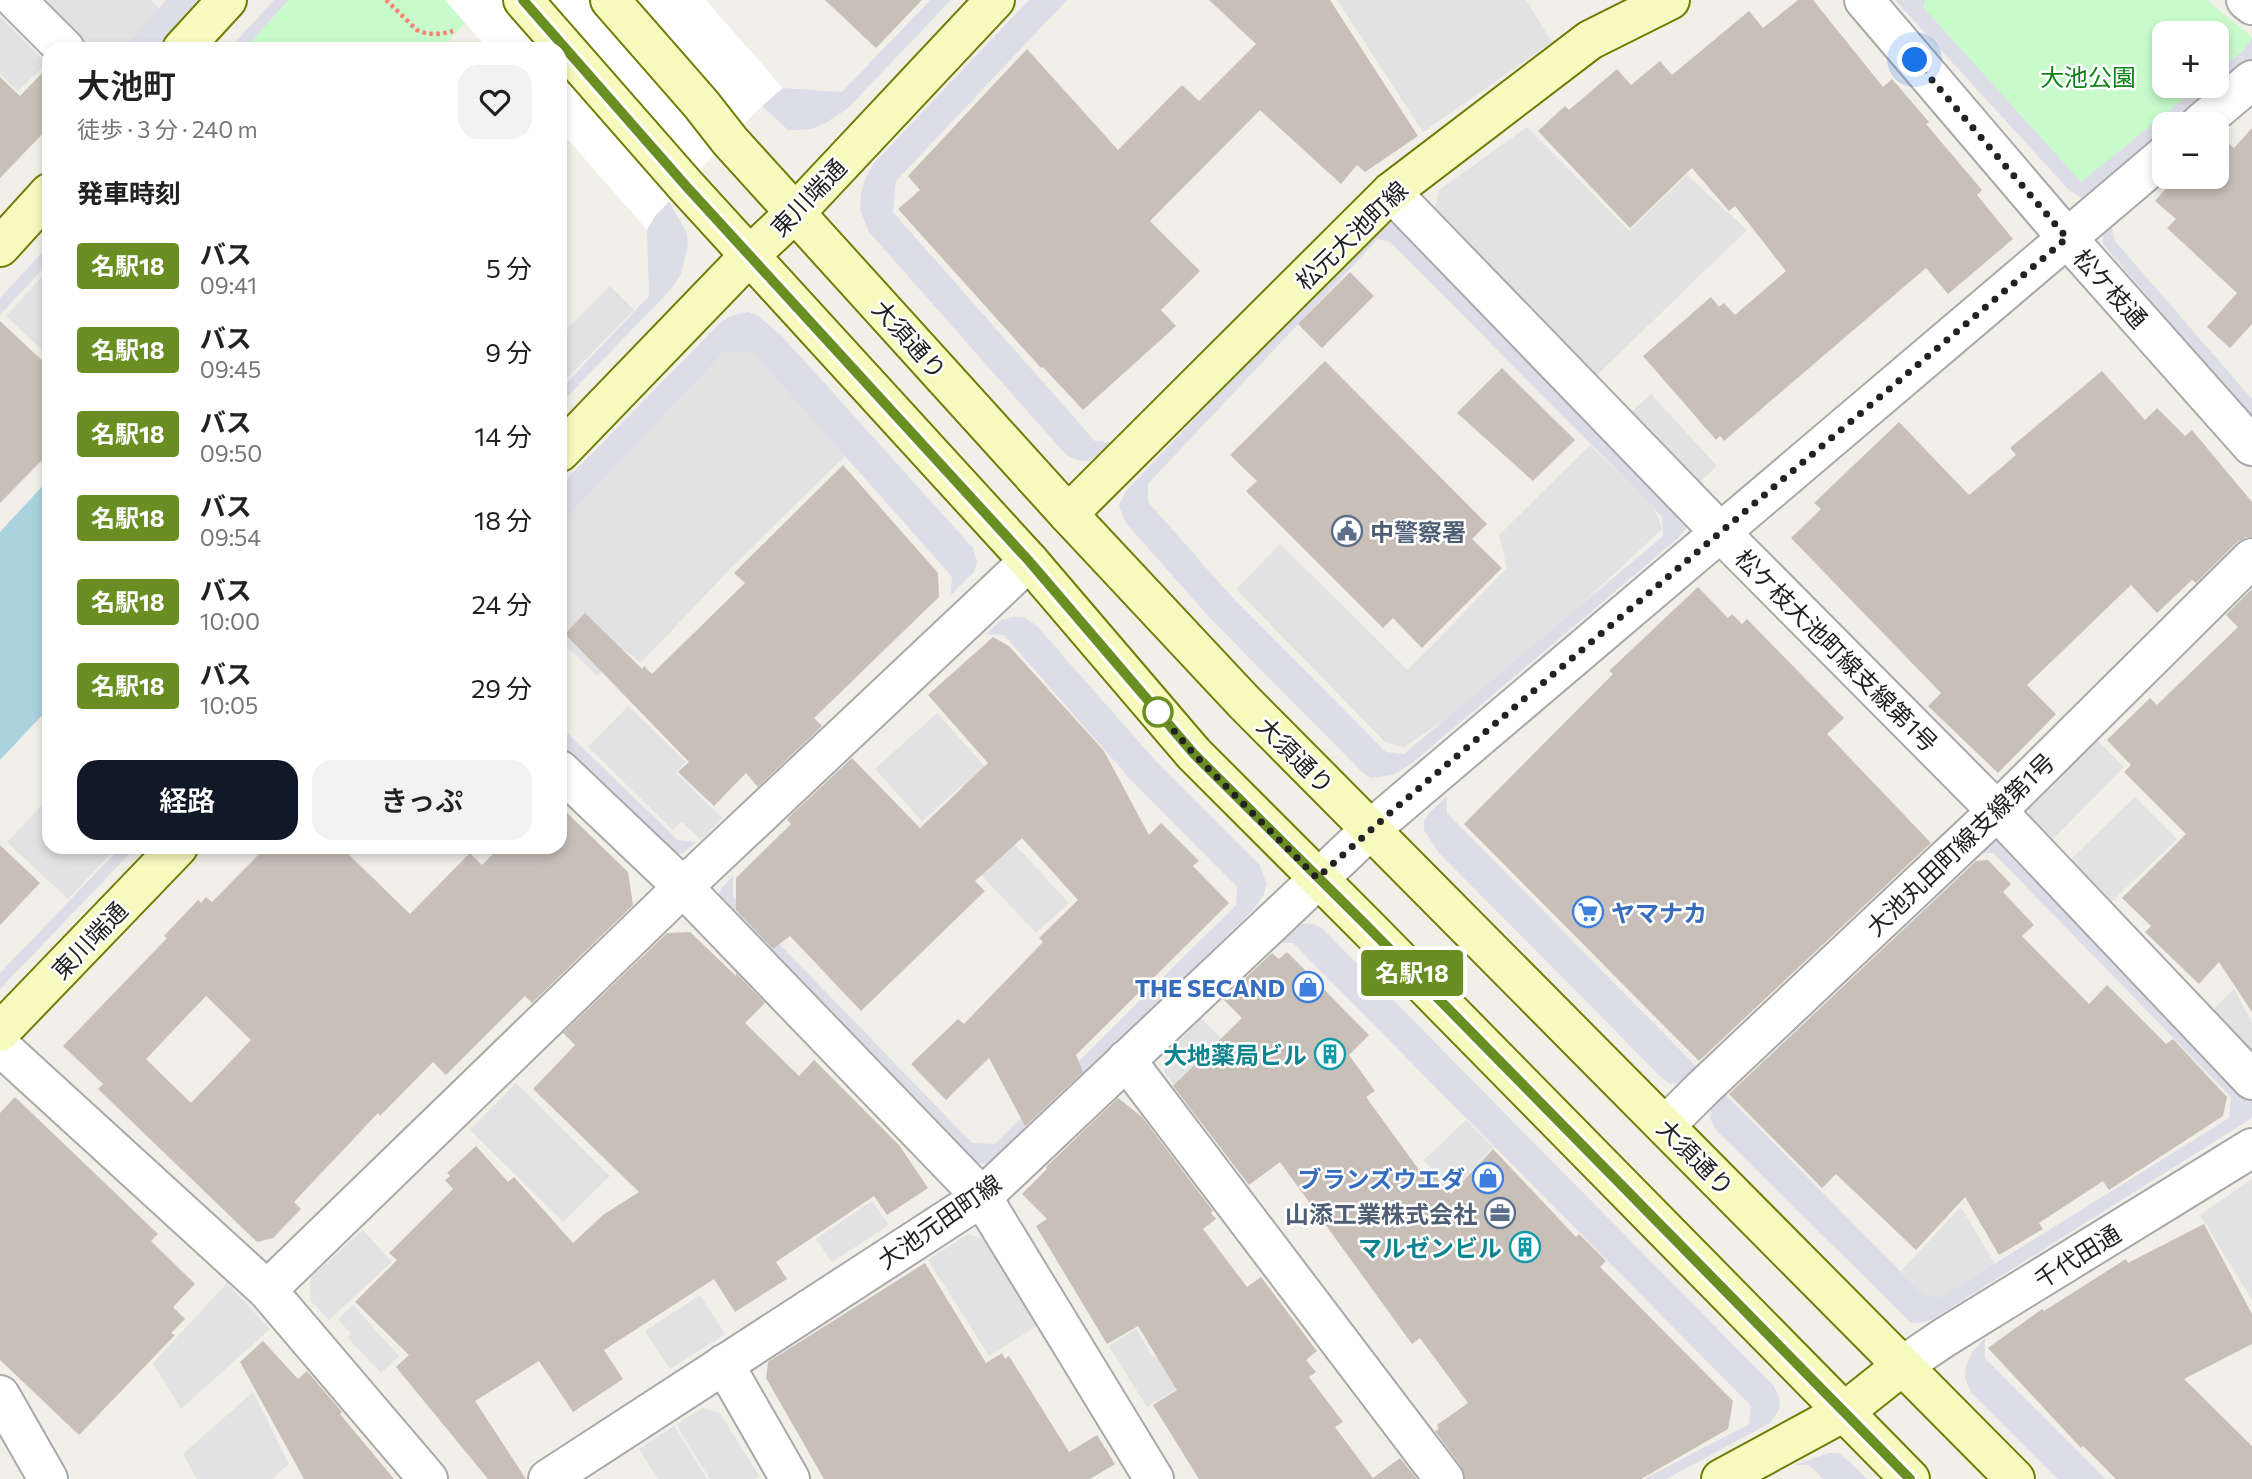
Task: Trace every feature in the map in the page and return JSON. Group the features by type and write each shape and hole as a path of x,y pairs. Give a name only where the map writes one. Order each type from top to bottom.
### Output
{"street":[{"path":"16,0 58,42"},
{"path":"188,42 227,0"},
{"path":"523,0 560,42"},
{"name":"大須通り","path":"610,0 730,141 1068,514 1243,701 2015,1479"},
{"name":"東川端通","path":"567,445 750,255 796,212 995,0"},
{"name":"松元大池町線","path":"1068,514 1391,192 1590,40 1670,0"},
{"name":"松ケ枝通","path":"1864,0 2067,238 2252,446"},
{"path":"2246,0 2252,5"},
{"path":"567,49 686,186 1029,561 1194,754 1367,926 1910,1479"},
{"path":"2214,112 2252,80"},
{"name":"大池元田町線","path":"548,1479 982,1196 1371,829 2152,166"},
{"name":"松ケ枝大池町線支線第1号","path":"1391,192 1720,532 1997,811 2252,1080"},
{"path":"0,247 42,201"},
{"name":"大池丸田町線支線第1号","path":"1665,1126 1997,811 2252,558"},
{"path":"267,1290 682,887 1029,561"},
{"path":"567,777 682,887 982,1196 1154,1479"},
{"name":"東川端通","path":"0,1032 171,854"},
{"path":"0,1046 267,1290 428,1479"},
{"path":"1126,1060 1444,1479"},
{"name":"千代田通","path":"1902,1366 2252,1148"},
{"path":"724,1364 790,1479"},
{"path":"1721,1479 1844,1412 1902,1366"},
{"path":"0,1395 48,1479"}],"path":[{"path":"386,0 416,30 438,34 453,31"}],"green space":[{"path":"289,0 445,0 465,23 448,42 250,42"},
{"name":"大池公園","path":"1925,0 2207,0 2252,37 2245,49 2229,62 2229,21 2152,21 2152,98 2185,98 2168,112 2152,112 2152,125 2081,183 1923,7"}],"shaded area":[{"path":"50,0 151,0 159,8 128,42 81,42 44,5"},
{"path":"166,0 198,0 160,42 128,42"},
{"path":"274,0 289,0 250,42 235,42"},
{"path":"706,0 783,88 842,92 930,0 951,0 847,109 811,129 788,130 763,107"},
{"path":"1029,0 1067,0 896,181 893,212 1095,441 1114,443 1089,461 1079,461 1066,455 869,232 860,210 866,177 875,162"},
{"path":"1337,0 1526,0 1552,42 1423,132"},
{"path":"1895,0 1925,0 1923,7 2081,182 2152,125 2152,141 2081,198 2068,189"},
{"path":"0,16 42,58 42,68 18,91 0,74"},
{"path":"2252,37 2252,59 2229,78 2229,62 2245,49"},
{"path":"567,87 670,203 686,231 688,244 681,274 672,288 567,397 567,383 649,296 647,230 567,139"},
{"path":"2185,98 2204,98 2187,112 2168,112"},
{"path":"1527,127 1629,231 1687,175 1747,230 1597,375 1435,208 1439,190"},
{"path":"1388,219 1395,221 1684,519 1686,529 1411,764 1392,775 1371,778 1208,616 1125,522 1119,505 1126,491 1375,227","holes":["1378,239 1390,242 1654,508 1662,517 1663,536 1404,754 1386,752 1232,597 1148,502 1148,484"]},
{"path":"2111,225 2115,241 2252,399 2252,419 2103,244 2103,233"},
{"path":"42,253 42,270 0,315 0,298"},
{"path":"42,277 42,349 6,316"},
{"path":"610,286 634,310 567,378 567,329"},
{"path":"748,312 758,316 780,334 973,548 977,562 974,572 951,595 952,577 754,353 724,352 567,518 567,479 722,321"},
{"path":"724,352 755,353 846,455 729,570 641,663 623,649 597,676 567,647 567,518"},
{"path":"1651,394 1717,466 1695,486 1629,414"},
{"path":"1590,445 1654,508 1662,529 1581,605 1446,719 1404,747 1385,742 1236,589 1280,544 1408,670 1507,568 1499,535"},
{"path":"1025,618 1036,625 1154,759 1259,864 1267,884 1254,909 996,1163 983,1164 974,1161 721,902 719,894 733,876 733,896 972,1143 995,1144 1236,905 1237,887 1131,780 1004,635 986,634 1001,620"},
{"path":"628,706 686,762 676,773 722,818 701,840 682,822 673,830 588,747"},
{"path":"937,713 1006,790 984,811 961,786 922,821 875,769"},
{"path":"567,733 678,840 696,842 683,853 676,854 667,850 567,753"},
{"path":"2094,737 2124,767 2046,846 2031,826 2028,806"},
{"path":"1447,796 1447,813 1699,1069 1676,1084 1669,1083 1660,1076 1439,853 1424,830 1424,821"},
{"path":"2135,797 2177,839 2109,904 2068,862"},
{"path":"42,805 42,854 110,854 68,899 7,842"},
{"path":"1001,830 1069,903 1036,933 968,861"},
{"path":"1988,840 2005,845 2252,1100 2252,1118 1931,1320 1910,1322 1715,1129 1710,1118 1711,1109 1723,1092 1923,1294 1941,1297 2229,1118 2231,1097 1993,853 1975,853"},
{"path":"114,854 129,854 0,989 0,973"},
{"path":"1300,924 1312,924 1322,928 1774,1386 1780,1408 1770,1423 1666,1479 1644,1479 1749,1424 1751,1406 1293,943 1275,943"},
{"path":"2234,989 2252,1023 2252,1051 2212,1011"},
{"path":"1201,1018 1221,1038 1182,1077 1179,1091 1164,1072 1165,1056"},
{"path":"516,1083 610,1176 563,1222 470,1130"},
{"path":"1466,1120 1493,1147 1451,1192 1424,1160"},
{"path":"2252,1179 2252,1300 2200,1215"},
{"path":"872,1201 889,1225 832,1262 816,1239"},
{"path":"1961,1207 1995,1264 1941,1297 1923,1294 1901,1271"},
{"path":"363,1230 392,1262 329,1320 310,1300 311,1277"},
{"path":"968,1234 986,1240 1040,1324 989,1356 928,1260"},
{"path":"227,1283 270,1329 181,1409 153,1363"},
{"path":"700,1295 725,1334 670,1369 645,1331"},
{"path":"353,1305 399,1356 381,1373 348,1338 351,1334 338,1319"},
{"path":"1136,1329 1153,1357 1197,1331 1220,1363 1147,1407 1109,1346"},
{"path":"1985,1338 1985,1358 2106,1479 2058,1479 1971,1392 1965,1378 1966,1366 1972,1352"},
{"path":"253,1392 289,1464 272,1479 197,1479 183,1454"},
{"path":"703,1408 720,1413 759,1476 755,1479 710,1479 676,1424"},
{"path":"674,1426 707,1479 658,1479 639,1449"},
{"path":"1829,1453 1838,1453 1844,1457 1867,1479 1823,1479 1809,1465 1794,1465"}],"water":[{"path":"42,487 42,715 0,760 0,532"}],"pier":[{"path":"445,0 706,0 783,88 762,106 655,216 647,230 567,139 567,42 482,42"}],"building":[{"path":"825,0 922,0 876,48"},
{"path":"1209,0 1330,0 1418,136 1365,172 1357,165 1341,184 1260,110 1150,221 1200,271 1161,310 1176,326 1083,410 1043,367 1041,368 898,209 920,190 908,176 1027,49 1118,150 1182,85 1199,101 1256,44"},
{"path":"1798,0 1813,0 1883,87 1892,79 1982,190 1977,195 2013,239 1948,294 1926,268 1724,441 1720,436 1716,440 1643,356 1711,297 1719,307 1724,303 1735,315 1786,271 1735,206 1729,211 1692,168 1630,228 1538,131 1565,106 1569,110 1617,69 1631,85 1660,61 1672,75 1749,11 1763,28"},
{"path":"42,73 42,134 0,178 0,77 20,96"},
{"path":"2252,128 2252,324 2230,348 2207,327 2237,293 2167,228 2176,219 2155,201 2166,189 2229,189 2229,144 2234,148"},
{"path":"1350,272 1374,296 1322,348 1298,324"},
{"path":"0,321 42,360 42,460 0,503"},
{"path":"1325,361 1487,524 1472,539 1502,568 1422,648 1393,618 1383,628 1246,491 1257,481 1230,455"},
{"path":"1502,368 1575,440 1533,481 1457,413"},
{"path":"2102,371 2145,420 2157,408 2185,436 2192,430 2252,502 2252,537 2237,542 2196,583 2192,580 2157,613 2131,585 2027,685 2056,714 1998,773 1928,706 1941,693 1791,538 1821,509 1814,503 1899,422 1969,495 2016,455 2010,448"},
{"path":"843,465 938,573 939,597 814,718 822,726 758,787 746,773 714,806 678,772 689,762 567,636 567,632 585,613 642,669 644,666 652,674 745,583 734,573"},
{"path":"1698,587 1728,618 1732,614 1742,624 1747,619 1844,718 1827,734 1931,843 1699,1061 1464,824 1613,674 1609,671"},
{"path":"2252,589 2252,1012 2219,962 2199,984 2145,932 2151,926 2122,898 2186,834 2124,772 2131,765 2107,740 2150,698 2157,705 2238,627 2226,615"},
{"path":"993,637 1009,646 1104,751 1149,835 1161,823 1199,861 1193,866 1229,903 1076,1055 1083,1072 1025,1126 989,1058 946,1100 911,1064 958,1019 964,1024 1043,942 1039,938 1078,900 1022,838 975,881 985,891 861,1011 790,936 773,949 736,910 736,878 791,824 787,819 852,758 920,828 988,763 928,695"},
{"path":"567,813 628,872 633,905 532,1003 525,996 446,1075 433,1062 380,1116 378,1113 294,1202 301,1209 273,1238 257,1242 98,1089 103,1084 63,1046 167,938 164,936 198,900 201,903 206,897 212,902 259,854 348,854 410,914 469,854 482,865 493,854 567,854","holes":["206,996 251,1040 191,1103 146,1059"]},
{"path":"0,845 40,883 0,925"},
{"path":"1988,860 2011,884 2003,892 2034,925 2022,936 2089,1004 2107,985 2166,1044 2173,1039 2227,1097 2223,1116 2109,1190 2103,1181 2039,1223 2043,1229 1999,1255 1965,1197 1916,1250 1836,1174 1822,1188 1729,1094 1976,861"},
{"path":"690,932 765,1003 745,1023 799,1076 814,1060 899,1145 928,1188 887,1215 874,1196 776,1262 787,1279 735,1312 714,1279 604,1350 623,1379 573,1412 539,1361 475,1401 526,1479 488,1479 396,1367 409,1355 355,1302 397,1260 389,1253 453,1189 445,1180 450,1176 447,1173 476,1146 508,1182 514,1177 573,1243 603,1215 639,1192 533,1089 575,1045 563,1033 667,933"},
{"path":"1287,952 1369,1035 1349,1055 1375,1091 1366,1097 1422,1174 1429,1168 1451,1194 1493,1149 1576,1237 1579,1234 1606,1261 1600,1267 1733,1401 1728,1429 1641,1479 1465,1479 1461,1466 1435,1431 1439,1429 1437,1425 1468,1403 1420,1338 1412,1344 1280,1162 1249,1185 1173,1086 1242,1018 1223,999 1272,953 1279,959"},
{"path":"15,1097 158,1234 151,1241 195,1284 173,1307 185,1319 171,1333 175,1335 79,1435 0,1360 0,1113"},
{"path":"1118,1098 1142,1117 1213,1211 1211,1213 1216,1219 1203,1229 1247,1287 1261,1277 1317,1351 1306,1360 1316,1372 1309,1377 1343,1422 1335,1427 1373,1478 1400,1458 1417,1479 1199,1479 1153,1405 1177,1390 1138,1326 1107,1344 1036,1226 1047,1219 1022,1194 1046,1167"},
{"path":"2204,1224 2252,1314 2252,1344 2184,1379 2252,1446 2252,1479 2116,1479 2083,1446 2081,1448 1988,1348 2042,1309 2044,1311 2126,1259 2128,1263"},
{"path":"925,1263 986,1363 1002,1353 1005,1359 1009,1356 1069,1452 1097,1435 1115,1464 1090,1479 824,1479 766,1378 768,1362"},
{"path":"263,1341 298,1379 307,1371 394,1479 304,1479 240,1362"}],"bus line":[{"name":"名駅18","path":"523,0 560,42"},
{"name":"名駅18","path":"567,49 686,186 1029,561 1194,754 1367,926 1910,1479"}],"place":[{"name":"中警察署","path":"1347,531"},
{"name":"ヤマナカ","path":"1588,912"},
{"name":"THE SECAND","path":"1308,987"},
{"name":"大地薬局ビル","path":"1330,1054"},
{"name":"ブランズウエダ","path":"1488,1178"},
{"name":"山添工業株式会社","path":"1500,1213"},
{"name":"マルゼンビル","path":"1525,1247"}],"route":[{"path":"1158,712 1194,754 1317,878 1371,829 2067,238 1915,60"}]}
